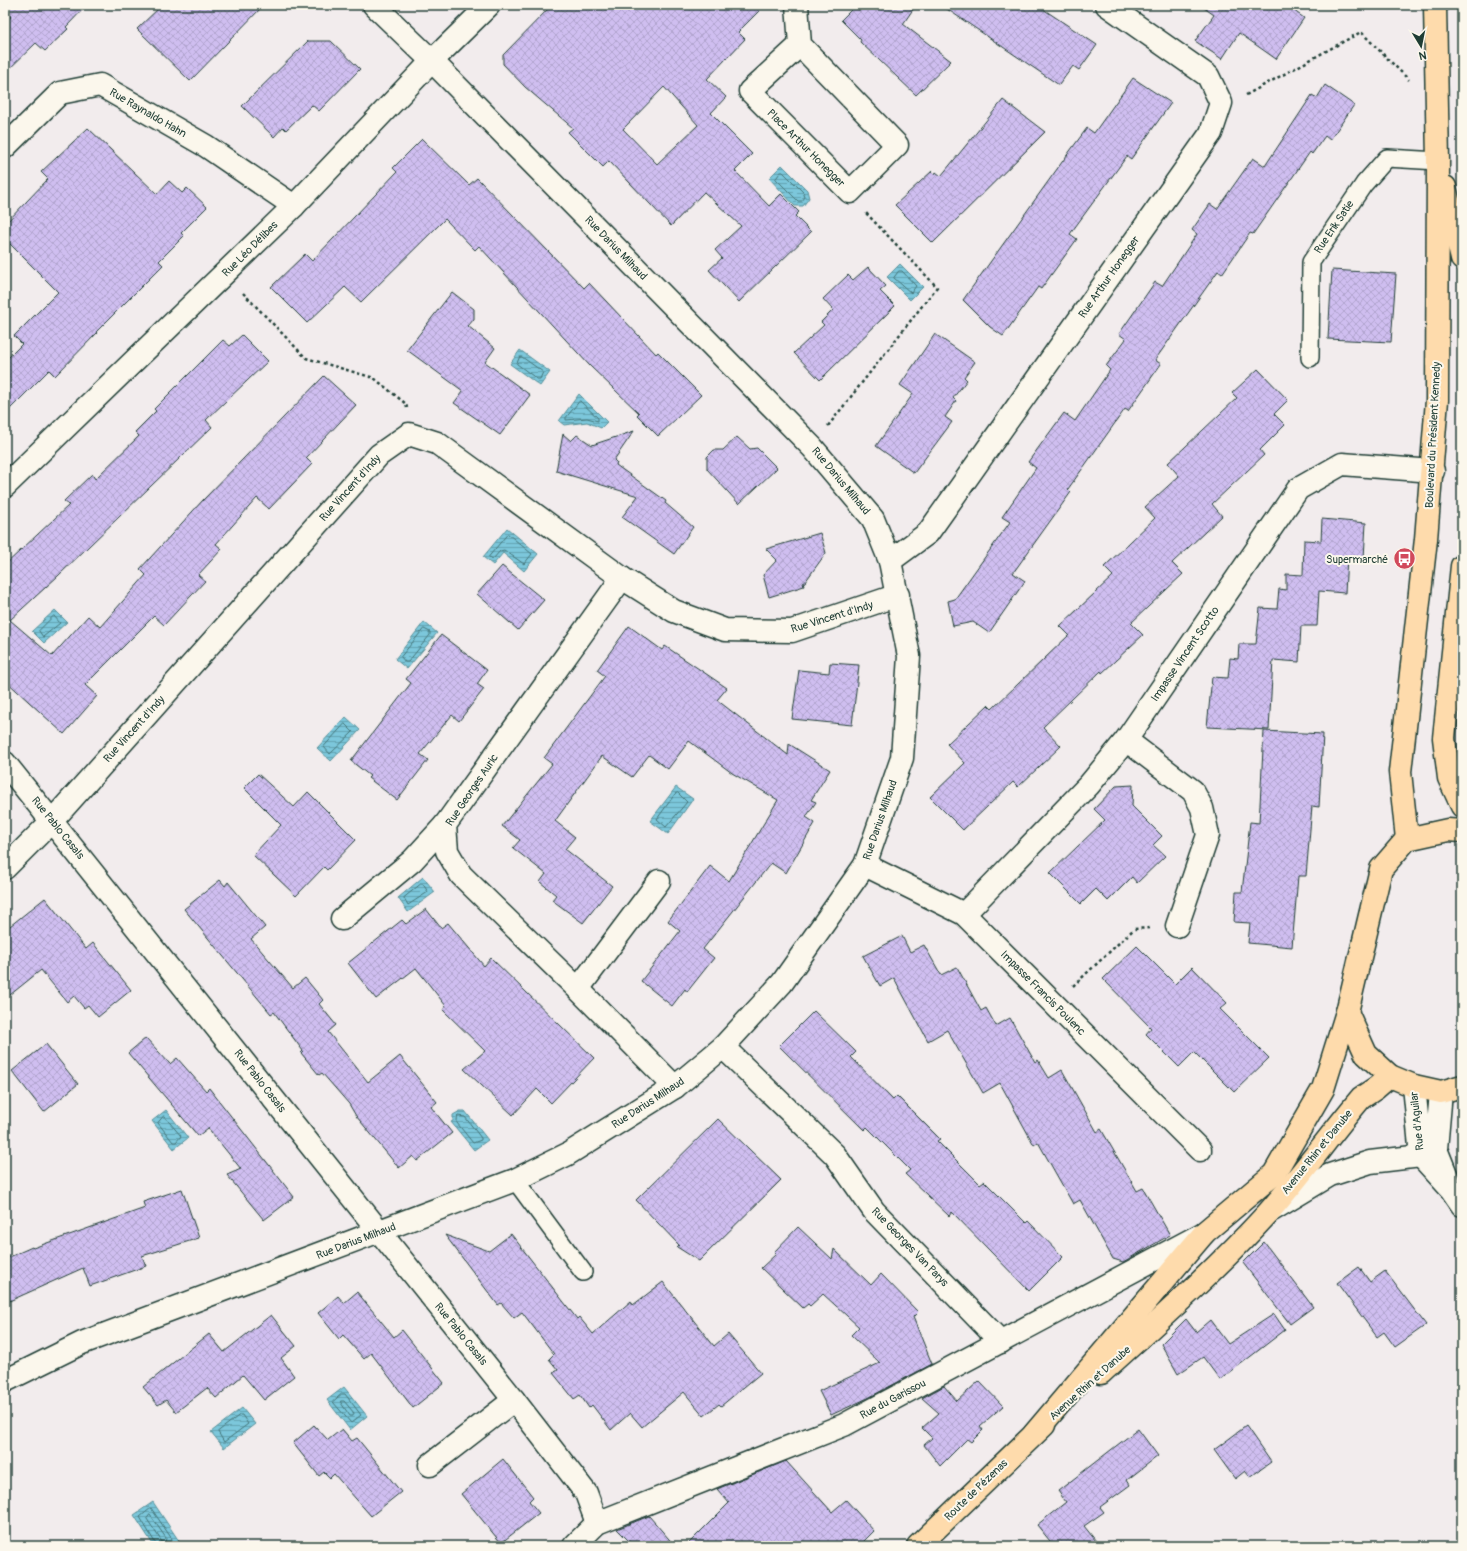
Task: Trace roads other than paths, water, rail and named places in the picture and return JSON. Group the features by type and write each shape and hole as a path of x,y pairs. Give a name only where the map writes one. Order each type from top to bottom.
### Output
{"main road":[{"name":"Boulevard du Président Kennedy","path":"1407,839 1400,772 1433,471 1437,400 1438,161 1435,5"},
{"path":"1438,161 1455,224 1462,259"},
{"path":"1462,566 1444,738 1449,778 1462,806"},
{"path":"1462,831 1448,830 1407,839 1381,869 1347,1012 1366,1054 1390,1076 1414,1086 1441,1092 1462,1086"},
{"name":"Avenue Rhin et Danube","path":"1034,1434 1205,1232 1274,1174 1323,1089 1347,1012"},
{"name":"Avenue Rhin et Danube","path":"1034,1434 1180,1301 1268,1213 1361,1098 1390,1076"},
{"name":"Route de Pézenas","path":"918,1546 1034,1434"}],"street":[{"name":"Rue Darius Milhaud","path":"5,1381 82,1343 515,1180 568,1154 675,1087 723,1047 782,983 865,865 902,758 909,656 890,561 873,519 812,447 432,61 374,5"},
{"name":"Rue Léo Délibes","path":"5,486 294,206 432,61 489,5"},
{"path":"797,5 800,46"},
{"name":"Rue Arthur Honegger","path":"890,561 928,533 1211,133 1221,103 1208,76 1107,5"},
{"name":"Place Arthur Honegger","path":"800,46 897,145 850,192 750,91 800,46"},
{"name":"Rue Raynaldo Hahn","path":"5,147 60,93 100,85 206,146 294,206"},
{"name":"Rue Vincent d'Indy","path":"5,868 52,821 379,455 409,434 437,443 622,578 674,611 725,630 792,631 898,595"},
{"name":"Impasse Vincent Scotto","path":"964,914 1090,785 1126,740 1298,489 1342,464 1433,471"},
{"name":"Rue Georges Auric","path":"622,578 445,825 447,851 461,875 578,988 675,1087"},
{"path":"1126,740 1193,791 1202,808 1208,835 1177,926"},
{"name":"Rue Pablo Casals","path":"5,762 514,1400 586,1493 597,1523"},
{"path":"342,919 412,861 445,825"},
{"name":"Impasse Francis Poulenc","path":"865,865 964,914 1200,1150"},
{"path":"578,988 659,881"},
{"name":"Rue Georges Van Parys","path":"723,1047 835,1155 874,1211 1001,1342"},
{"name":"Rue d'Aguilar","path":"1414,1086 1421,1156 1457,1197"},
{"name":"Rue d'Aguilar","path":"1441,1092 1436,1149 1457,1197"},
{"name":"Rue d'Aguilar","path":"1268,1213 1330,1175 1370,1162 1421,1156"},
{"name":"Rue du Garissou","path":"574,1546 597,1523 844,1425 1205,1232"},
{"path":"430,1465 514,1400"}],"lane":[{"name":"Rue Erik Satie","path":"1310,358 1311,262 1364,184 1387,158 1438,161"},
{"path":"515,1180 583,1272"}],"water":[{"path":"782,165 807,190 809,198 803,206 795,206 769,178"},
{"path":"900,264 923,287 910,300 887,277"},
{"path":"520,350 550,372 540,386 510,364"},
{"path":"579,394 607,422 601,428 587,422 564,425 559,421"},
{"path":"507,528 538,554 524,571 503,553 493,565 483,557"},
{"path":"55,610 67,622 44,643 32,631"},
{"path":"424,622 437,633 407,669 395,659"},
{"path":"346,717 360,730 331,761 317,748"},
{"path":"676,787 693,799 668,834 650,821"},
{"path":"423,877 435,892 408,912 398,898"},
{"path":"166,1110 188,1138 174,1149 152,1121"},
{"path":"460,1111 465,1111 488,1140 474,1150 451,1122 453,1121 453,1115"},
{"path":"344,1387 367,1416 350,1430 327,1400"},
{"path":"242,1408 255,1424 224,1448 211,1432"},
{"path":"153,1502 179,1541 171,1546 154,1546 134,1515"}],"place":[{"name":"Supermarché","path":"1404,559"}]}
